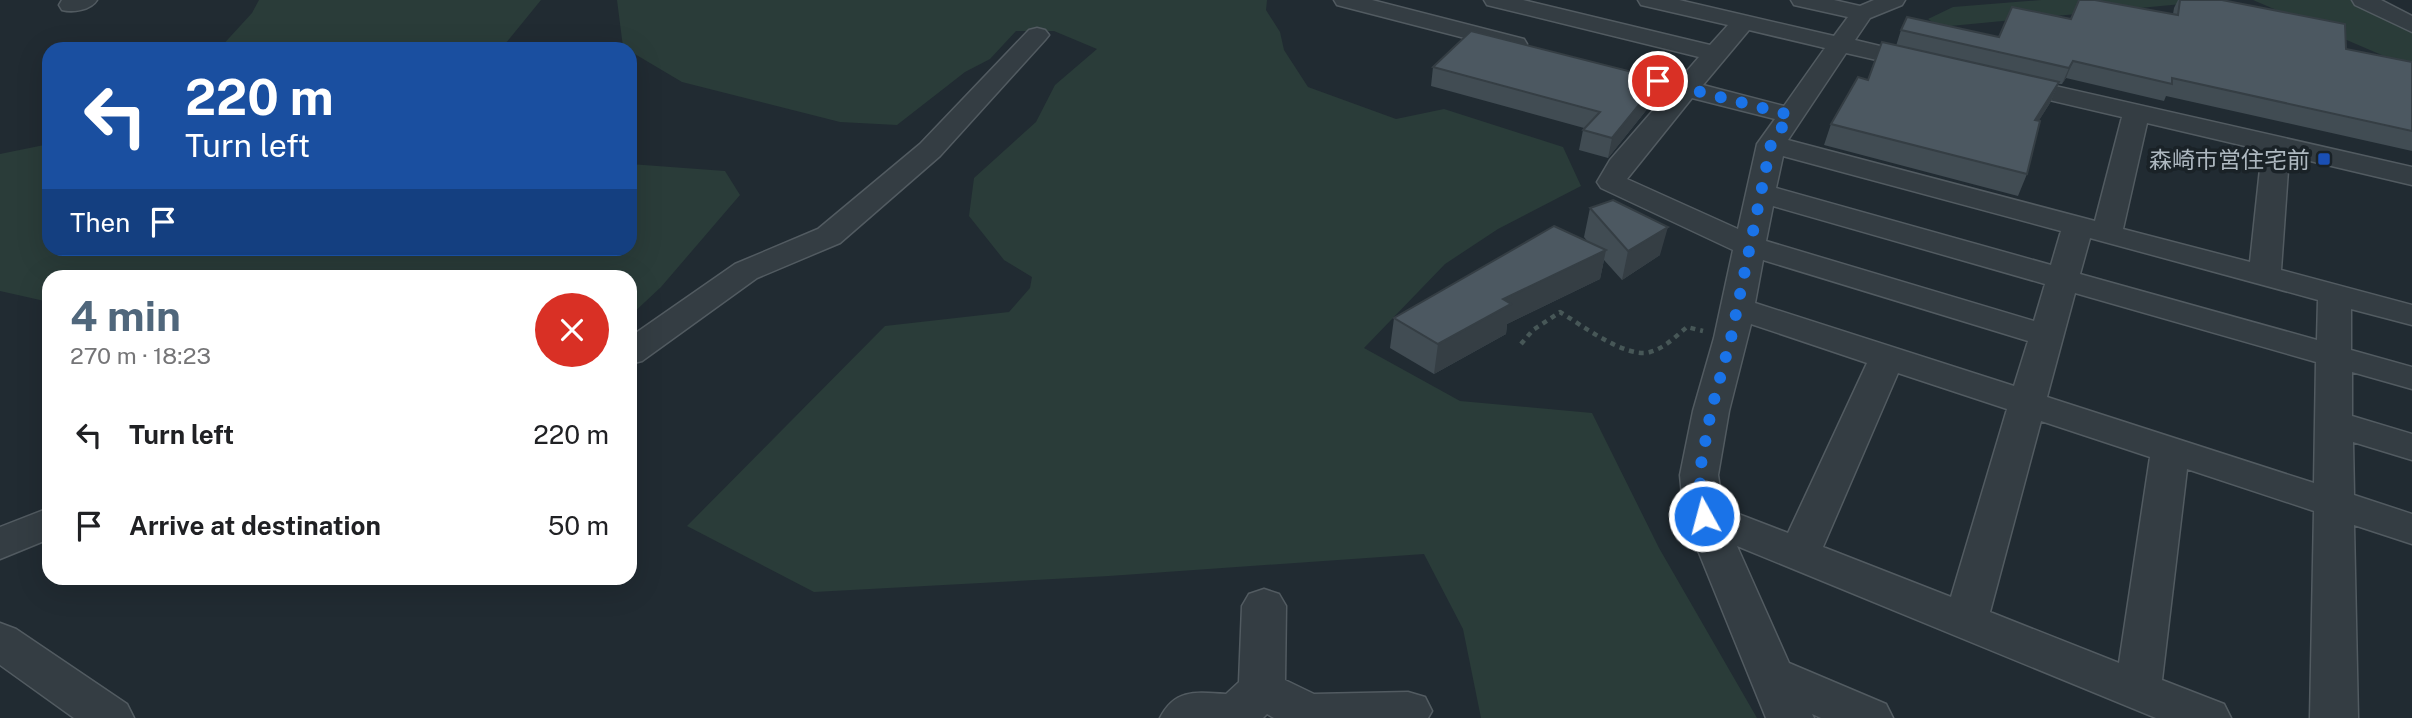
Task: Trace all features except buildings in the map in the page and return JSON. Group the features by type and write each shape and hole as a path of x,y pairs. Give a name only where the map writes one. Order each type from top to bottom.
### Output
{"street":[{"path":"1345,0 1541,51"},
{"path":"1495,0 1714,54"},
{"path":"1649,0 1947,69"},
{"path":"1801,0 1862,13"},
{"path":"1790,718 1704,516 1699,475 1771,144 1862,13 1894,0"},
{"path":"2367,2 2412,4"},
{"path":"2367,2 2412,25"},
{"path":"1743,22 1684,88 1620,166 1611,182 1749,246 2046,336"},
{"path":"637,348 746,271 829,236 930,150 1037,35"},
{"path":"1645,78 1790,115"},
{"path":"1987,78 2276,145 2412,180"},
{"path":"1966,620 2062,278 2092,229 2136,113"},
{"path":"1771,144 2412,315"},
{"path":"2265,276 2276,145"},
{"path":"1760,193 2412,378"},
{"path":"2334,294 2334,718"},
{"path":"1734,323 1887,357 2412,528"},
{"path":"1800,553 1887,357"},
{"path":"2334,423 2412,447"},
{"path":"2138,691 2170,450"},
{"path":"1704,516 2207,718"},
{"path":"0,544 42,525"},
{"path":"1184,718 1195,711 1236,714 1262,690 1264,606"},
{"path":"0,641 110,718"},
{"path":"1771,675 1868,718"},
{"path":"1262,690 1309,714 1408,711"}],"path":[{"path":"1521,344 1533,330 1560,312 1633,352 1647,353 1666,345 1687,327 1734,323"}],"green space":[{"path":"259,0 541,0 507,42 225,42 252,13"},
{"path":"617,0 1267,0 1266,10 1280,32 1284,50 1308,87 1396,119 1444,109 1563,147 1581,186 1498,229 1445,264 1364,348 1460,401 1592,413 1659,548 1757,718 1481,718 1463,629 1424,554 1109,576 814,592 687,526 885,326 1009,312 1030,288 1032,277 1004,260 969,216 974,178 1036,122 1055,85 1097,49 1054,31 1016,31 990,59 965,72 897,125 840,122 682,82 637,55 637,42 622,42"},
{"path":"2041,0 2224,0 1940,27 1928,19 1953,7"},
{"path":"2253,0 2354,0 2412,30 2412,68"},
{"path":"42,145 42,256 637,256 637,165 725,171 740,195 661,287 637,309 637,270 42,270 42,300 0,291 0,154"}],"place":[{"name":"森崎市営住宅前","path":"2324,159"}],"route":[{"path":"1658,81 1790,115 1771,144 1731,338 1711,411 1699,475 1704,516"}]}
